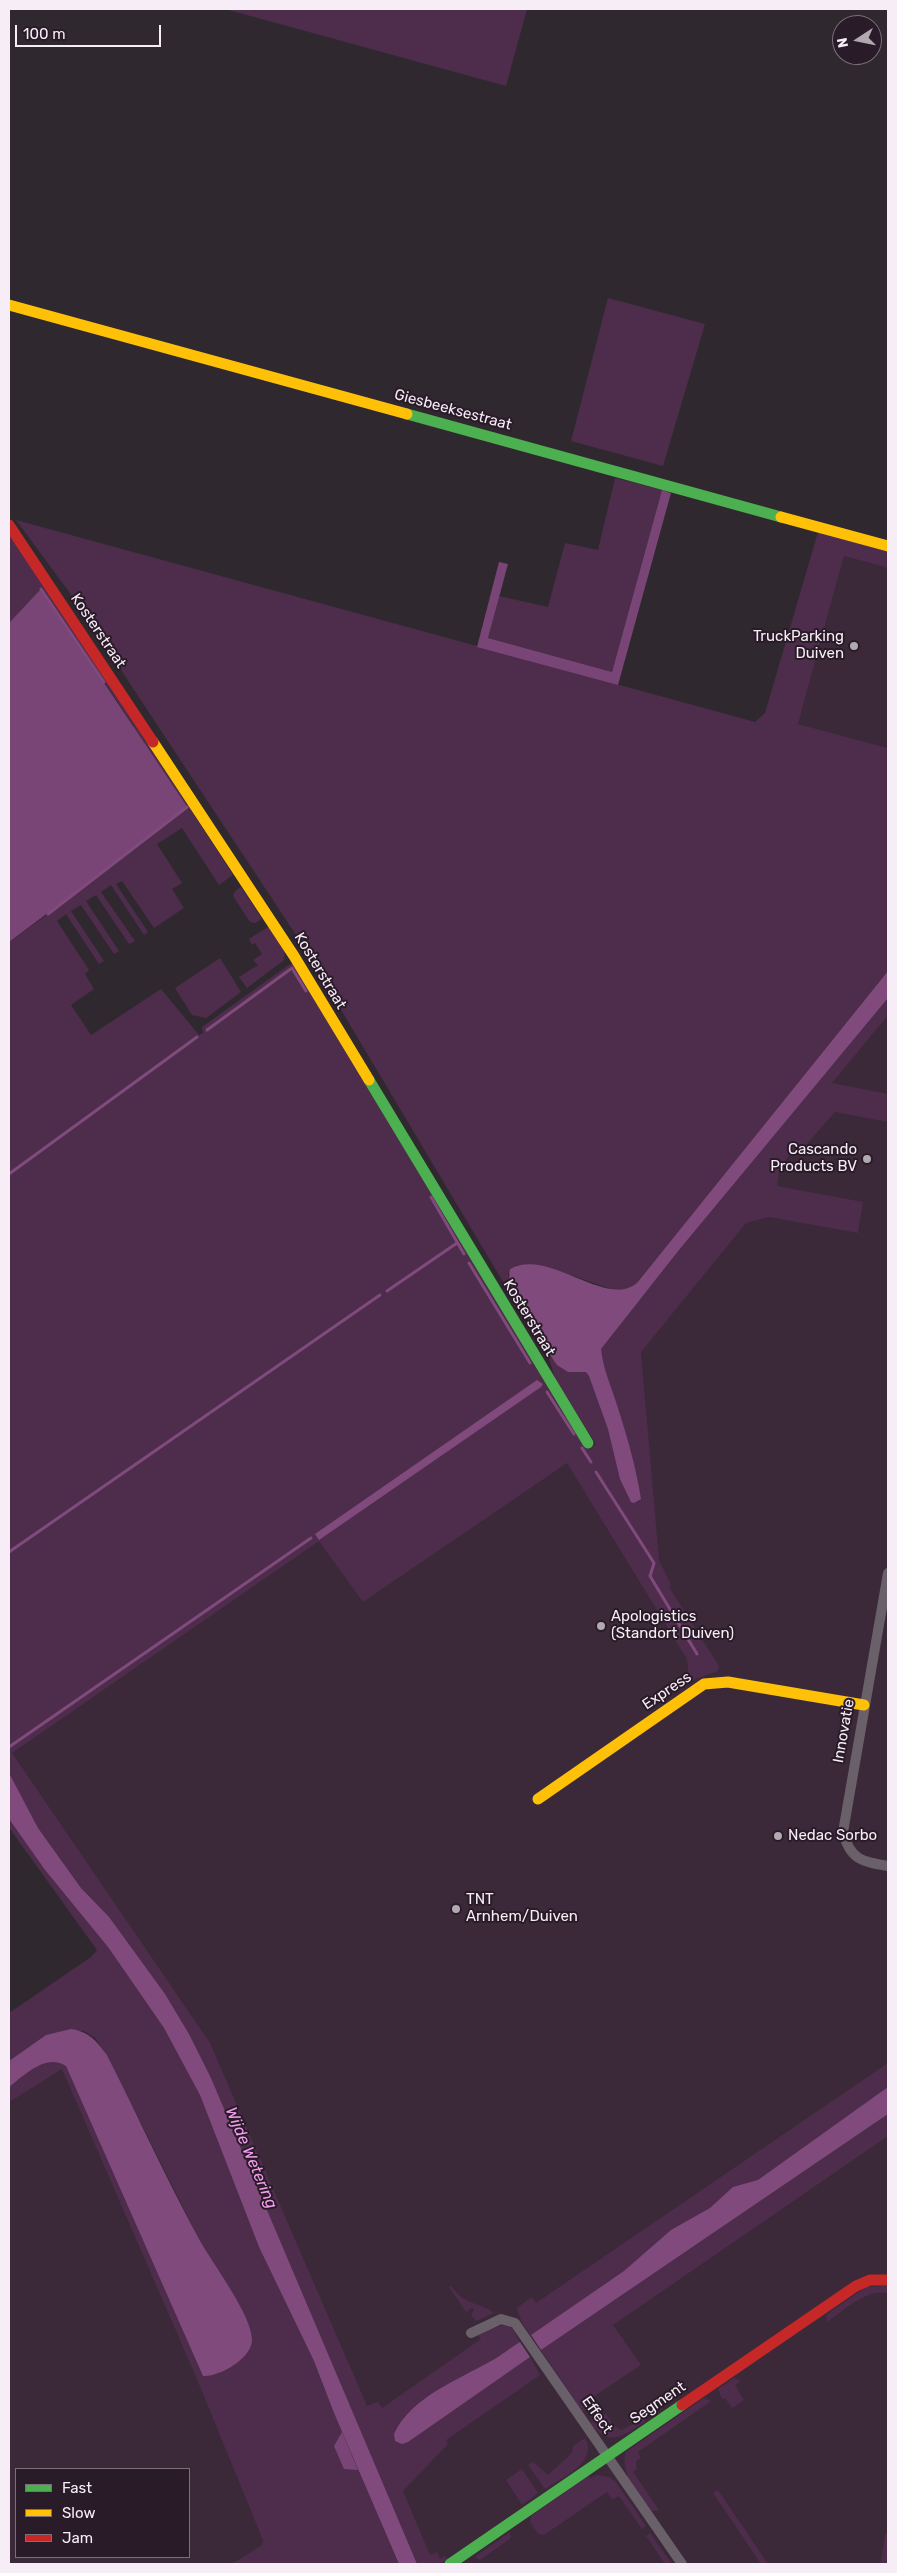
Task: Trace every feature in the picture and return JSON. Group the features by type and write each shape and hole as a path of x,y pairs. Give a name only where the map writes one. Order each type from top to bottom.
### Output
{"street":[{"name":"Giesbeeksestraat","path":"9,305 888,546"},
{"name":"Kosterstraat","path":"9,525 294,956 588,1444"},
{"name":"Innovatie","path":"888,1573 843,1832 846,1845 854,1855 866,1862 888,1866"},
{"name":"Express","path":"538,1799 704,1684 728,1682 864,1705"},
{"name":"Segment","path":"450,2564 856,2286 870,2280 888,2280"},
{"name":"Effect","path":"471,2332 502,2320 512,2321 682,2564"}],"shaded area":[{"path":"225,9 527,9 506,86"},
{"path":"608,298 705,324 663,466 571,441"},
{"path":"615,478 662,490 612,672 488,638 499,596 548,607 565,543 598,550"},
{"path":"662,490 671,493 618,685 477,647 499,562 508,564 488,638 612,672"},
{"path":"16,520 755,722 765,713 818,532 888,550 888,568 844,556 798,724 888,748 888,971 637,1283 629,1289 614,1290 570,1275 518,1265 510,1269 508,1275 582,1372 590,1372 601,1349 679,1250 888,998 888,1015 832,1083 888,1094 888,1122 835,1112 804,1147 800,1144 780,1166 777,1186 863,1202 858,1233 769,1217 746,1223 641,1352 659,1560 671,1585 669,1587 719,1666 718,1671 690,1681 687,1659 567,1463 363,1602 319,1541 12,1753 210,2043 367,2406 378,2402 382,2408 481,2339 477,2334 503,2325 512,2328 520,2342 489,2366 487,2385 530,2357 540,2375 446,2440 448,2444 403,2491 430,2555 437,2552 440,2559 445,2556 448,2559 440,2564 416,2564 211,2078 189,2034 165,1994 81,1888 38,1828 9,1774 9,942 48,914 134,727 42,589 9,623 9,529 233,875 219,885 182,828 157,844 182,883 172,889 184,908 154,928 122,881 116,884 148,932 144,935 111,885 101,892 135,941 129,944 96,895 86,901 119,951 114,954 81,905 71,911 104,961 99,964 66,914 57,921 89,970 85,974 94,989 71,1005 91,1035 161,989 199,1035 203,1033 202,1027 290,964 295,963 590,1450 596,1444 556,1380 549,1359 300,941 72,596"},
{"name":"TruckParking Duiven","path":"844,556 888,568 888,748 798,724"},
{"path":"41,589 188,808 9,942 9,623"},
{"path":"241,887 262,919 255,923 250,922 233,896 235,891"},
{"path":"268,927 285,950 284,960 247,988 239,977 258,965 253,960 262,954 255,943 252,945 249,939"},
{"path":"220,958 241,992 206,1018 192,1015 175,988"},
{"path":"888,971 888,998 679,1250 601,1349 605,1370 628,1440 639,1487 641,1499 634,1503 631,1502 620,1479 608,1429 589,1376 586,1372 568,1372 557,1365 535,1332 519,1303 513,1290 510,1269 525,1264 542,1266 609,1289 624,1289 637,1283"},
{"path":"888,984 888,2564 9,2564 9,2072 48,2045 284,2268 36,1841 9,1746 557,1365"},
{"path":"537,1380 543,1384 541,1387 319,1540 315,1534"},
{"path":"9,1773 38,1828 81,1888 109,1917 165,1994 189,2034 211,2078 417,2564 399,2564 334,2413 314,2361 259,2247 200,2095 164,2028 108,1947 45,1870 9,1819"},
{"path":"9,1819 45,1870 108,1947 164,2028 200,2095 259,2247 314,2361 334,2413 399,2564 232,2564 262,2545 263,2540 194,2372 62,2069 9,2102 9,2087 43,2064 51,2062 66,2066 203,2376 216,2374 236,2363 245,2318 199,2239 107,2055 95,2038 84,2031 46,2035 9,2061 9,2013 91,1957 97,1950 10,1829"},
{"path":"71,2029 83,2032 92,2038 107,2055 187,2216 246,2317 252,2340 251,2347 241,2360 226,2370 203,2376 66,2066 51,2062 43,2064 9,2087 9,2061 46,2035"},
{"path":"888,2063 888,2091 532,2337 521,2320 517,2308 532,2297 536,2303"},
{"path":"888,2087 888,2114 541,2350 531,2335 624,2271 671,2230 710,2208 733,2187 758,2180"},
{"path":"888,2114 888,2136 613,2325 641,2365 587,2401 591,2409 582,2411 541,2350"},
{"path":"451,2286 467,2301 494,2313 476,2321 471,2315 474,2310 472,2308 466,2312 449,2287"},
{"path":"888,2286 888,2293 871,2294 863,2297 827,2322 826,2315 866,2287"},
{"path":"520,2342 530,2357 408,2442 402,2444 395,2441 394,2434 402,2421 423,2400 495,2359"},
{"path":"734,2378 741,2381 735,2385 744,2400 732,2408 725,2398 722,2399 718,2389"},
{"path":"704,2398 711,2401 638,2452 641,2458 636,2461 637,2469 633,2472 659,2510 652,2511 641,2500 627,2476 625,2467 626,2452"},
{"path":"599,2414 602,2416 606,2414 613,2425 621,2430 644,2419 646,2421 624,2435 610,2437 604,2436 597,2431 591,2423 592,2419"},
{"path":"342,2432 358,2470 344,2469 334,2446"},
{"path":"585,2438 588,2447 587,2455 583,2462 545,2489 528,2465 533,2462 548,2475 572,2453 573,2446"},
{"path":"522,2469 538,2493 522,2505 506,2480"},
{"path":"597,2475 609,2477 615,2481 646,2526 642,2529 619,2496 612,2500 607,2492 544,2535 538,2534 530,2522 531,2516 588,2476 590,2478"},
{"path":"718,2490 768,2564 761,2564 713,2493"},
{"path":"510,2532 511,2538 480,2560 476,2558 476,2556"},
{"path":"888,2532 888,2564 880,2564 885,2535"},
{"path":"650,2533 672,2564 665,2564 646,2536"}],"waterway":[{"path":"41,589 104,682"},
{"path":"48,914 187,807"},
{"path":"207,1030 292,968 306,991"},
{"path":"9,1174 197,1037"},
{"path":"431,1197 464,1254"},
{"path":"387,1291 457,1243"},
{"path":"469,1263 530,1363"},
{"path":"9,1552 380,1295"},
{"path":"547,1392 574,1434"},
{"path":"582,1448 591,1462"},
{"path":"596,1472 654,1563 650,1576 697,1654"},
{"path":"9,1747 311,1538"}],"traffic: fast":[{"path":"407,414 781,517"},
{"path":"369,1080 588,1443"},
{"path":"450,2564 682,2405"}],"traffic: slow":[{"path":"9,305 407,414"},
{"path":"781,517 888,546"},
{"path":"153,742 294,956 369,1080"},
{"path":"538,1799 704,1684 728,1682 864,1705"}],"traffic: jam":[{"path":"9,525 153,742"},
{"path":"682,2405 856,2286 870,2280 888,2280"}],"place":[{"name":"TruckParking Duiven","path":"854,646"},
{"name":"Cascando Products BV","path":"867,1159"},
{"name":"Apologistics (Standort Duiven)","path":"601,1626"},
{"name":"Nedac Sorbo","path":"778,1836"},
{"name":"TNT Arnhem/Duiven","path":"456,1909"}],"water label":[{"name":"Wijde Wetering","path":"251,2158"}]}
